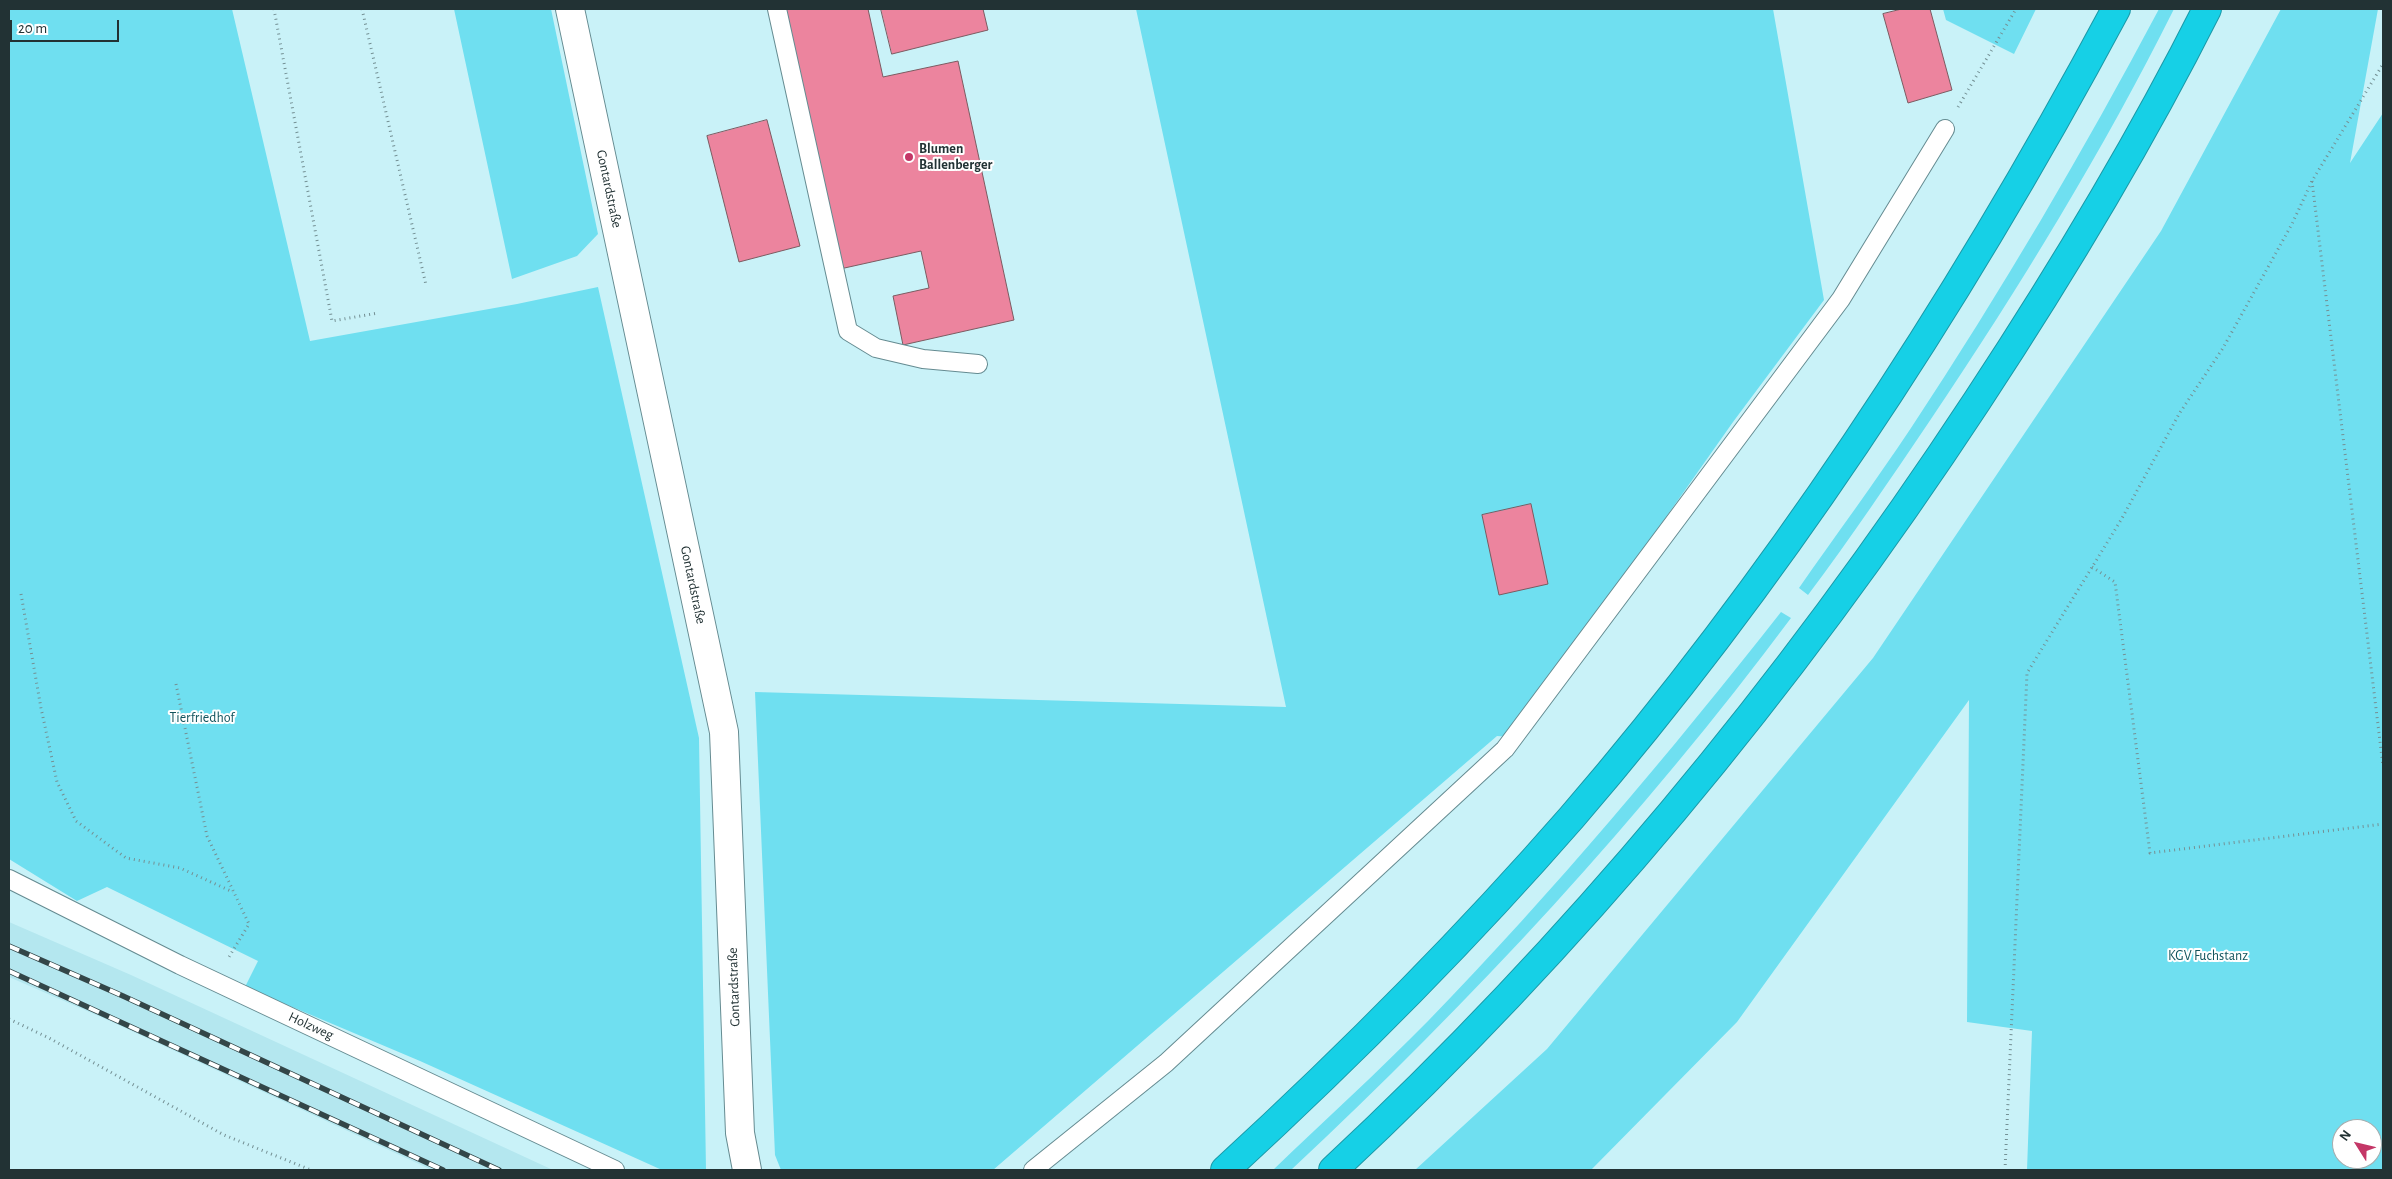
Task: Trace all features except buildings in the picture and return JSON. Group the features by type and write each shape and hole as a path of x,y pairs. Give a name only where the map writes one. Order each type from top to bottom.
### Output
{"highway":[{"path":"1225,1170 1324,1079 1452,950 1572,816 1688,676 1796,531 1897,381 1984,243 2058,118 2116,9"},
{"path":"1333,1170 1496,1008 1613,881 1724,750 1829,614 1929,474 2024,330 2113,182 2207,9"}],"street":[{"name":"Gontardstraße","path":"570,9 724,732 740,1133 747,1170"}],"lane":[{"path":"778,9 848,331 876,348 923,359 978,364"},
{"path":"1033,1170 1166,1064 1504,749 1841,299 1945,129"},
{"name":"Holzweg","path":"9,879 214,981 615,1170"}],"path":[{"path":"274,9 332,321 378,313"},
{"path":"362,9 426,285"},
{"path":"1945,129 2016,9"},
{"path":"2005,1170 2027,673 2121,520 2179,414 2223,348 2292,224 2312,181 2383,64"},
{"path":"2312,181 2383,766"},
{"path":"2092,567 2115,582 2150,853 2383,824"},
{"path":"21,594 41,708 57,782 76,821 126,858 180,868 233,892"},
{"path":"176,684 208,836 249,924 214,981"},
{"path":"9,1018 224,1135 312,1170"}],"shaded area":[{"path":"9,922 131,975 553,1170 432,1170 110,1021 9,977"}],"green space":[{"name":"Tierfriedhof","path":"9,9 232,9 310,341 517,304 598,287 699,738 706,1170 662,1170 420,1061 245,987 258,961 107,887 77,901 9,859"},
{"path":"454,9 551,9 598,234 577,256 512,279"},
{"path":"1136,9 1773,9 1824,300 1733,422 1511,737 1497,736 993,1170 781,1170 775,1155 755,692 1286,707"},
{"path":"1943,9 2036,9 2014,54 1946,20"},
{"path":"2159,9 2174,9 2119,114 2059,218 1997,319 1931,419 1808,595 1799,588 1897,448 1977,325 2071,169"},
{"name":"KGV Fuchstanz","path":"2281,9 2378,9 2350,163 2383,113 2383,1170 2027,1170 2032,1031 1967,1022 1969,700 1737,1022 1591,1170 1415,1170 1547,1049 1873,658 2161,231"},
{"path":"1781,612 1791,618 1734,692 1615,836 1553,906 1425,1041 1291,1170 1273,1170 1429,1020 1521,922 1654,769"}],"railway":[{"path":"9,946 123,996 499,1170"},
{"path":"9,971 443,1170"}],"place":[{"name":"Blumen Ballenberger","path":"909,157"}]}
